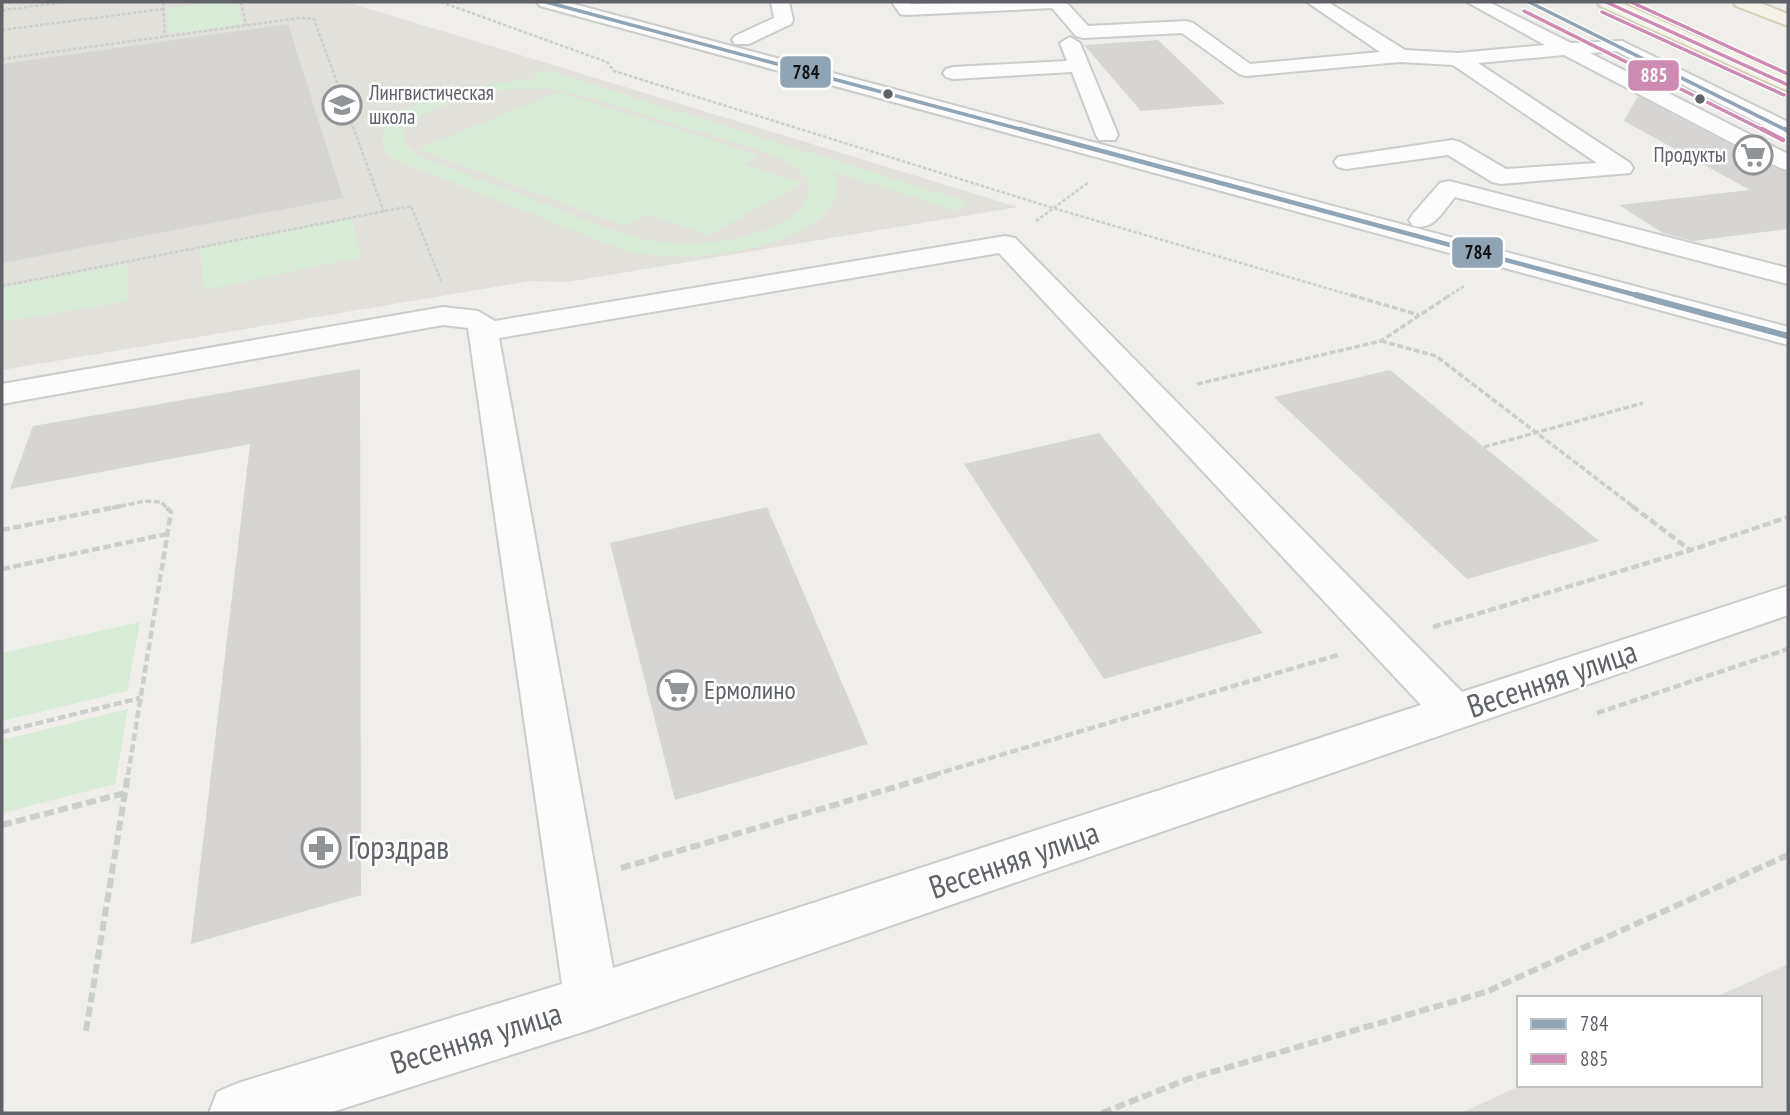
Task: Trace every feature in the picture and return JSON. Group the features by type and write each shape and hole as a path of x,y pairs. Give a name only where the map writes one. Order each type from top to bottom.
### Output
{"main road":[{"path":"1606,2 1788,85"},
{"path":"1742,2 1788,20"}],"street":[{"path":"546,2 1788,336"},
{"path":"600,2 1788,316"},
{"path":"742,40 784,20 780,2"},
{"path":"901,2 906,10 1057,2 1083,32"},
{"path":"1316,2 1400,56"},
{"path":"1476,2 1788,163"},
{"path":"1530,2 1788,131"},
{"path":"1107,135 1069,40 1083,32 1186,27 1246,70 1400,56 1458,59 1615,45"},
{"path":"1422,220 1449,188 1501,177 1621,168 1458,59"},
{"path":"953,73 1079,66"},
{"path":"1346,162 1452,147 1501,177"},
{"path":"1449,188 1788,276"},
{"path":"483,332 1005,244 1454,712"},
{"path":"2,394 443,316 468,317 482,324 592,1002"},
{"name":"Весенняя улица","path":"238,1113 592,1002 1788,600"}],"path":[{"path":"2,17 4,10 67,2"},
{"path":"163,2 165,36"},
{"path":"241,2 246,25"},
{"path":"442,2 607,62 614,71 1053,208 1419,315"},
{"path":"2,30 163,9"},
{"path":"2,59 300,18 314,19 384,212"},
{"path":"1005,244 1094,178"},
{"path":"2,286 411,206 442,283"},
{"path":"1149,395 1381,341 1465,285"},
{"path":"1381,341 1436,356 1691,550"},
{"path":"1484,447 1643,403"},
{"path":"2,530 145,501 161,502 171,512 86,1031"},
{"path":"574,882 1691,550 1788,517"},
{"path":"2,569 167,534"},
{"path":"2,732 140,698"},
{"path":"2,825 125,793"},
{"path":"1102,1113 1188,1079 1486,992 1788,855"}],"shaded area":[{"name":"Лингвистическая школа","path":"2,2 347,2 1018,207 567,282 531,281 2,370"},
{"path":"1788,964 1788,1113 1461,1113 1518,1087 1762,1087 1762,996 1718,996"}],"green space":[{"path":"237,2 242,24 169,34 167,8"},
{"path":"546,70 968,202 955,211 835,172 837,192 829,208 815,222 795,233 773,242 729,253 650,255 630,253 390,158 382,138 390,122 410,108 466,89 538,79 531,76","holes":["510,89 548,89 581,95 771,154 791,164 803,175 809,186 808,197 790,217 757,233 710,242 662,242 601,226 426,159 407,145 404,133 413,121 431,111 476,96"]},
{"path":"558,92 759,155 743,164 802,183 708,236 648,214 624,226 418,149"},
{"path":"351,219 362,257 204,290 200,249"},
{"path":"128,264 128,301 2,322 2,288"},
{"path":"140,622 127,691 2,721 2,653"},
{"path":"128,709 115,784 2,813 2,740"}],"building":[{"path":"288,24 343,198 2,263 2,64"},
{"path":"1158,40 1225,104 1141,111 1084,45"},
{"path":"1638,96 1779,170 1788,172 1788,229 1693,241 1663,233 1619,205 1750,190 1624,121"},
{"path":"360,369 361,895 191,944 250,444 10,489 33,426"},
{"path":"1390,370 1599,541 1467,579 1274,397"},
{"path":"1099,433 1263,633 1104,679 964,464"},
{"path":"767,507 868,744 675,800 610,543"}],"transit line":[{"name":"784","path":"546,2 1788,336"},
{"name":"784","path":"1529,2 1788,131"},
{"path":"1606,2 1788,85"},
{"path":"1631,2 1788,74"},
{"name":"885","path":"1524,11 1783,140"},
{"path":"1602,12 1784,95"}],"place":[{"name":"Лингвистическая школа","path":"342,105"},
{"name":"Продукты","path":"1753,155"},
{"name":"Ермолино","path":"677,690"},
{"name":"Горздрав","path":"321,848"}]}
